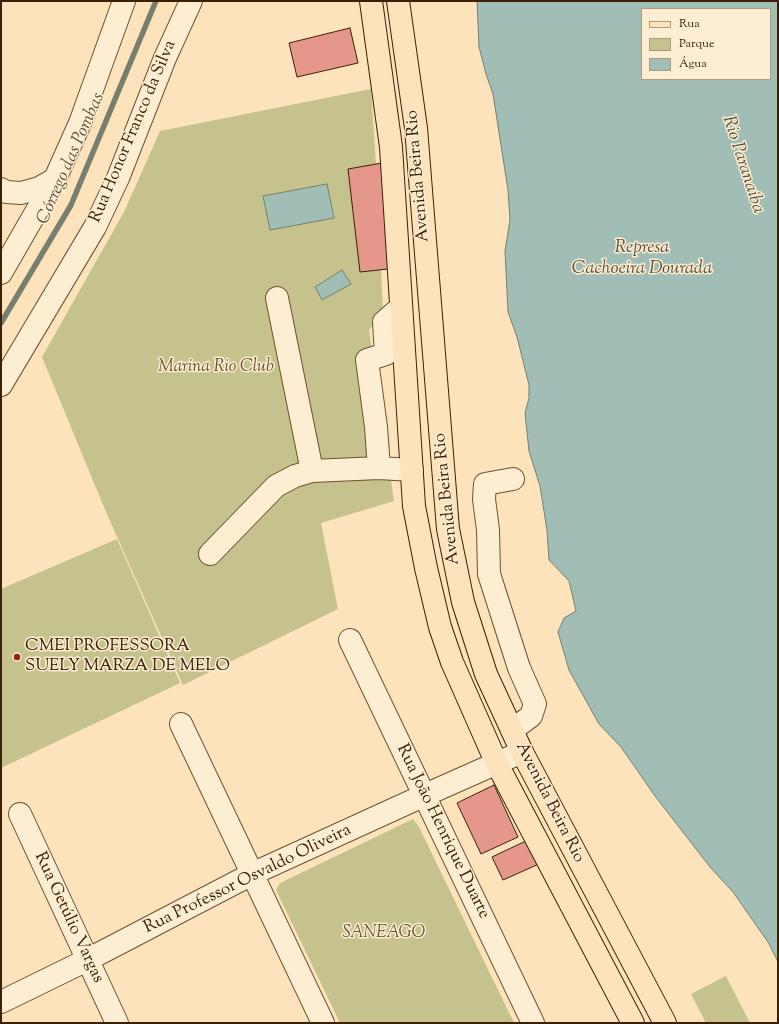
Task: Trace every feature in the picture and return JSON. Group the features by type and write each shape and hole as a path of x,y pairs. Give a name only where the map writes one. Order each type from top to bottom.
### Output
{"main road":[{"name":"Avenida Beira Rio","path":"371,1 391,147 414,506 426,568 440,627 452,662 497,764 632,1023"},
{"name":"Avenida Beira Rio","path":"398,1 416,128 448,529 463,602 486,674 522,752 665,1023"}],"street":[{"path":"2,265 55,179 80,122 124,1"},
{"name":"Rua Honor Franco da Silva","path":"1,385 95,227 118,178 165,58 191,1"},
{"path":"1,189 6,192 21,193 40,188 55,179"},
{"path":"277,298 312,471"},
{"path":"379,468 376,427 367,360 386,354 384,322 401,307"},
{"path":"210,554 276,486 295,476 312,471 379,468 412,470"},
{"path":"512,730 531,716 535,704 517,662 489,574 488,530 484,499 485,484 513,479"},
{"name":"Rua João Henrique Duarte","path":"350,640 533,1023"},
{"path":"181,724 324,1023"},
{"name":"Rua Professor Osvaldo Oliveira","path":"1,1002 88,960 252,874 522,752"},
{"name":"Rua Getúlio Vargas","path":"20,814 117,1023"}],"green space":[{"name":"Marina Rio Club","path":"371,89 376,164 388,269 381,270 383,311 369,330 394,501 321,523 338,609 183,685 106,512 42,357 124,212 160,131"},
{"path":"117,539 180,683 1,768 1,589"},
{"name":"SANEAGO","path":"413,819 419,827 514,1023 340,1023 276,890 280,883"},
{"path":"726,976 750,1023 706,1023 691,994"}],"water":[{"name":"Represa Cachoeira Dourada","path":"477,1 778,1 778,962 768,942 733,892 710,867 655,796 621,747 599,724 569,670 558,632 564,618 576,611 569,581 549,560 547,530 540,486 529,451 525,413 529,398 529,385 517,337 508,312 505,251 510,220 508,190 493,94 479,47"},
{"path":"327,184 334,218 270,230 263,196"},
{"path":"342,270 351,284 322,300 315,287"}],"building":[{"path":"350,28 358,63 297,77 289,43"},
{"path":"382,163 388,269 360,272 348,169"},
{"path":"494,785 518,837 481,854 457,803"},
{"path":"530,839 541,863 503,880 492,857"}],"waterway":[{"name":"Córrego das Pombas","path":"1,323 71,205 156,1"}],"place":[{"name":"CMEI PROFESSORA SUELY MARZA DE MELO","path":"17,657"}],"water label":[{"name":"Rio Paranaíba","path":"742,165"}]}
